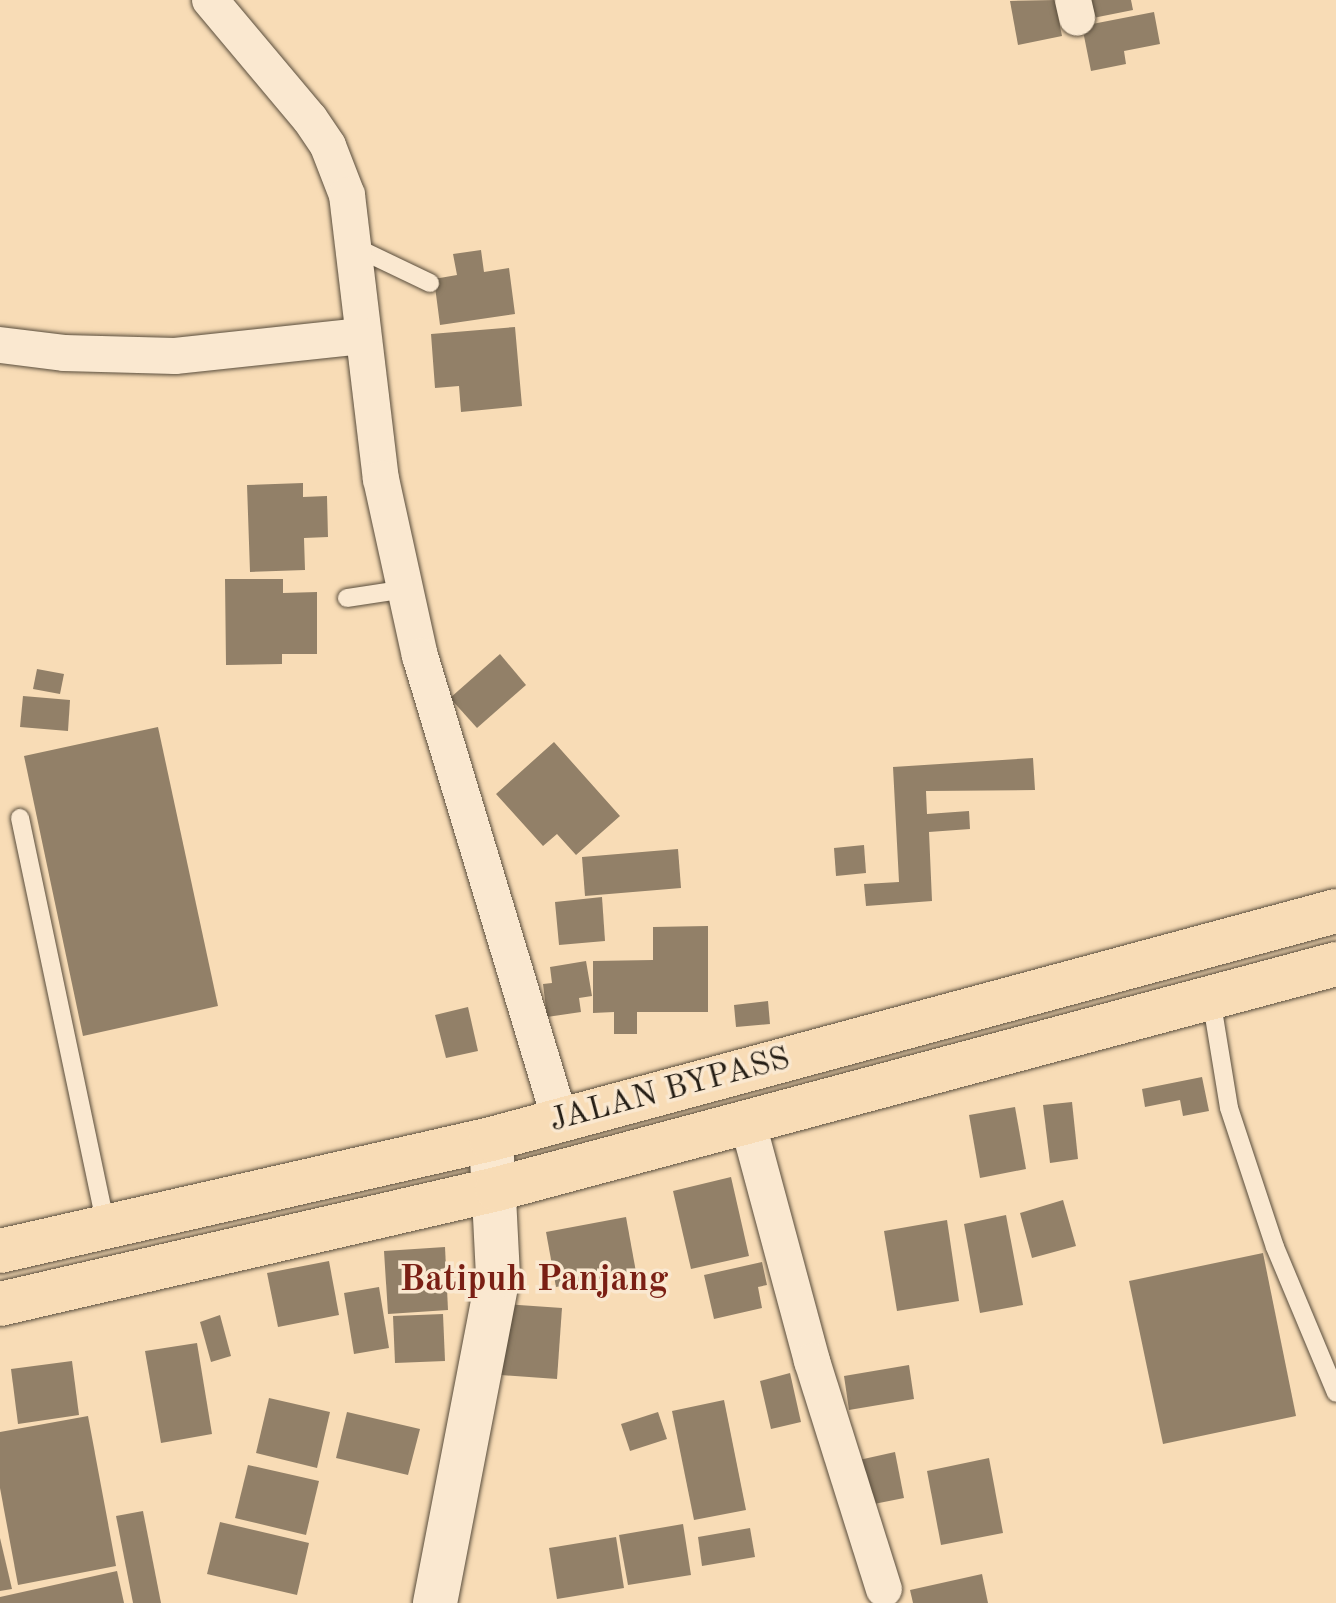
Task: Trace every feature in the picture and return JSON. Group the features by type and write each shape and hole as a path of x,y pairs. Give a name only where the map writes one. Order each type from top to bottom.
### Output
{"highway":[{"name":"JALAN BYPASS","path":"0,1251 491,1139 1336,911"},
{"name":"JALAN BYPASS","path":"0,1304 497,1189 1336,964"}],"street":[{"path":"210,0 328,146 347,195 357,248 362,336 381,479 406,589 437,716 560,1120"},
{"path":"0,345 64,353 175,356 362,336"},
{"path":"747,1120 812,1361 884,1589"},
{"path":"435,1603 498,1276 497,1189 491,1139"}],"lane":[{"path":"357,248 430,283"},
{"path":"347,598 406,589"},
{"path":"20,818 106,1225"},
{"path":"1211,998 1229,1108 1275,1247 1336,1393"}],"building":[{"path":"1055,0 1062,36 1018,45 1010,1"},
{"path":"1085,0 1131,0 1133,10 1088,19"},
{"path":"1154,12 1160,44 1124,51 1126,64 1091,71 1082,26"},
{"path":"481,250 484,272 509,268 515,314 440,325 434,279 457,275 453,254"},
{"path":"515,327 522,406 461,412 459,386 435,388 431,334"},
{"path":"303,483 303,497 327,496 328,537 304,538 305,570 250,572 247,485"},
{"path":"225,579 283,579 283,593 317,592 317,654 282,654 282,664 226,665"},
{"path":"500,654 526,685 477,728 450,698"},
{"path":"37,669 64,674 60,694 33,689"},
{"path":"23,696 70,700 68,731 20,727"},
{"path":"158,727 218,1006 83,1036 24,756"},
{"path":"554,742 620,816 576,855 557,834 543,846 496,794"},
{"path":"1033,758 1035,790 926,791 927,814 969,811 970,829 929,832 932,901 866,906 864,884 899,882 893,767"},
{"path":"864,845 866,873 836,876 834,848"},
{"path":"678,849 681,888 585,896 582,857"},
{"path":"602,897 605,941 559,945 555,902"},
{"path":"708,926 708,1012 637,1012 637,1034 614,1034 614,1012 593,1013 593,961 653,960 653,927"},
{"path":"586,961 592,996 579,998 581,1012 547,1017 543,984 552,983 550,967"},
{"path":"768,1001 770,1024 736,1027 734,1005"},
{"path":"468,1007 478,1051 446,1058 435,1015"},
{"path":"1202,1077 1209,1111 1183,1116 1180,1100 1145,1107 1142,1089"},
{"path":"1072,1102 1078,1159 1050,1163 1043,1105"},
{"path":"1015,1107 1026,1169 980,1178 969,1115"},
{"path":"731,1177 749,1256 691,1269 673,1191"},
{"path":"1063,1200 1076,1246 1032,1258 1020,1213"},
{"path":"1006,1215 1023,1305 980,1313 964,1224"},
{"path":"626,1217 636,1272 556,1287 546,1232"},
{"path":"947,1220 959,1301 897,1311 884,1231"},
{"path":"445,1247 448,1310 388,1314 384,1251"},
{"path":"1263,1253 1296,1416 1163,1444 1129,1281"},
{"path":"329,1261 339,1315 278,1327 267,1273"},
{"path":"762,1262 767,1285 758,1287 762,1308 714,1319 704,1275"},
{"path":"379,1287 389,1348 354,1354 344,1293"},
{"path":"506,1304 562,1308 557,1379 501,1375"},
{"path":"443,1314 445,1361 395,1363 393,1316"},
{"path":"220,1315 231,1356 211,1362 200,1322"},
{"path":"197,1343 212,1434 161,1443 145,1351"},
{"path":"72,1361 79,1415 18,1424 11,1369"},
{"path":"909,1365 914,1399 849,1410 844,1376"},
{"path":"790,1373 801,1422 771,1429 760,1381"},
{"path":"269,1398 330,1412 317,1468 256,1453"},
{"path":"724,1400 746,1510 694,1520 672,1411"},
{"path":"347,1412 420,1429 408,1475 336,1458"},
{"path":"658,1412 667,1439 630,1451 621,1424"},
{"path":"88,1416 116,1566 18,1585 0,1488 0,1432"},
{"path":"895,1452 904,1498 869,1505 859,1460"},
{"path":"989,1458 1003,1533 941,1545 927,1471"},
{"path":"248,1465 319,1481 306,1535 235,1518"},
{"path":"143,1511 161,1603 133,1603 116,1516"},
{"path":"220,1522 309,1543 297,1595 207,1574"},
{"path":"683,1524 691,1575 628,1585 619,1535"},
{"path":"750,1528 755,1557 702,1566 698,1537"},
{"path":"616,1537 624,1588 557,1599 549,1548"},
{"path":"0,1538 12,1589 0,1591"},
{"path":"117,1571 124,1603 0,1603 0,1597"},
{"path":"982,1574 988,1603 913,1603 910,1590"}],"district":[{"name":"Batipuh Panjang","path":"534,1282"}]}
